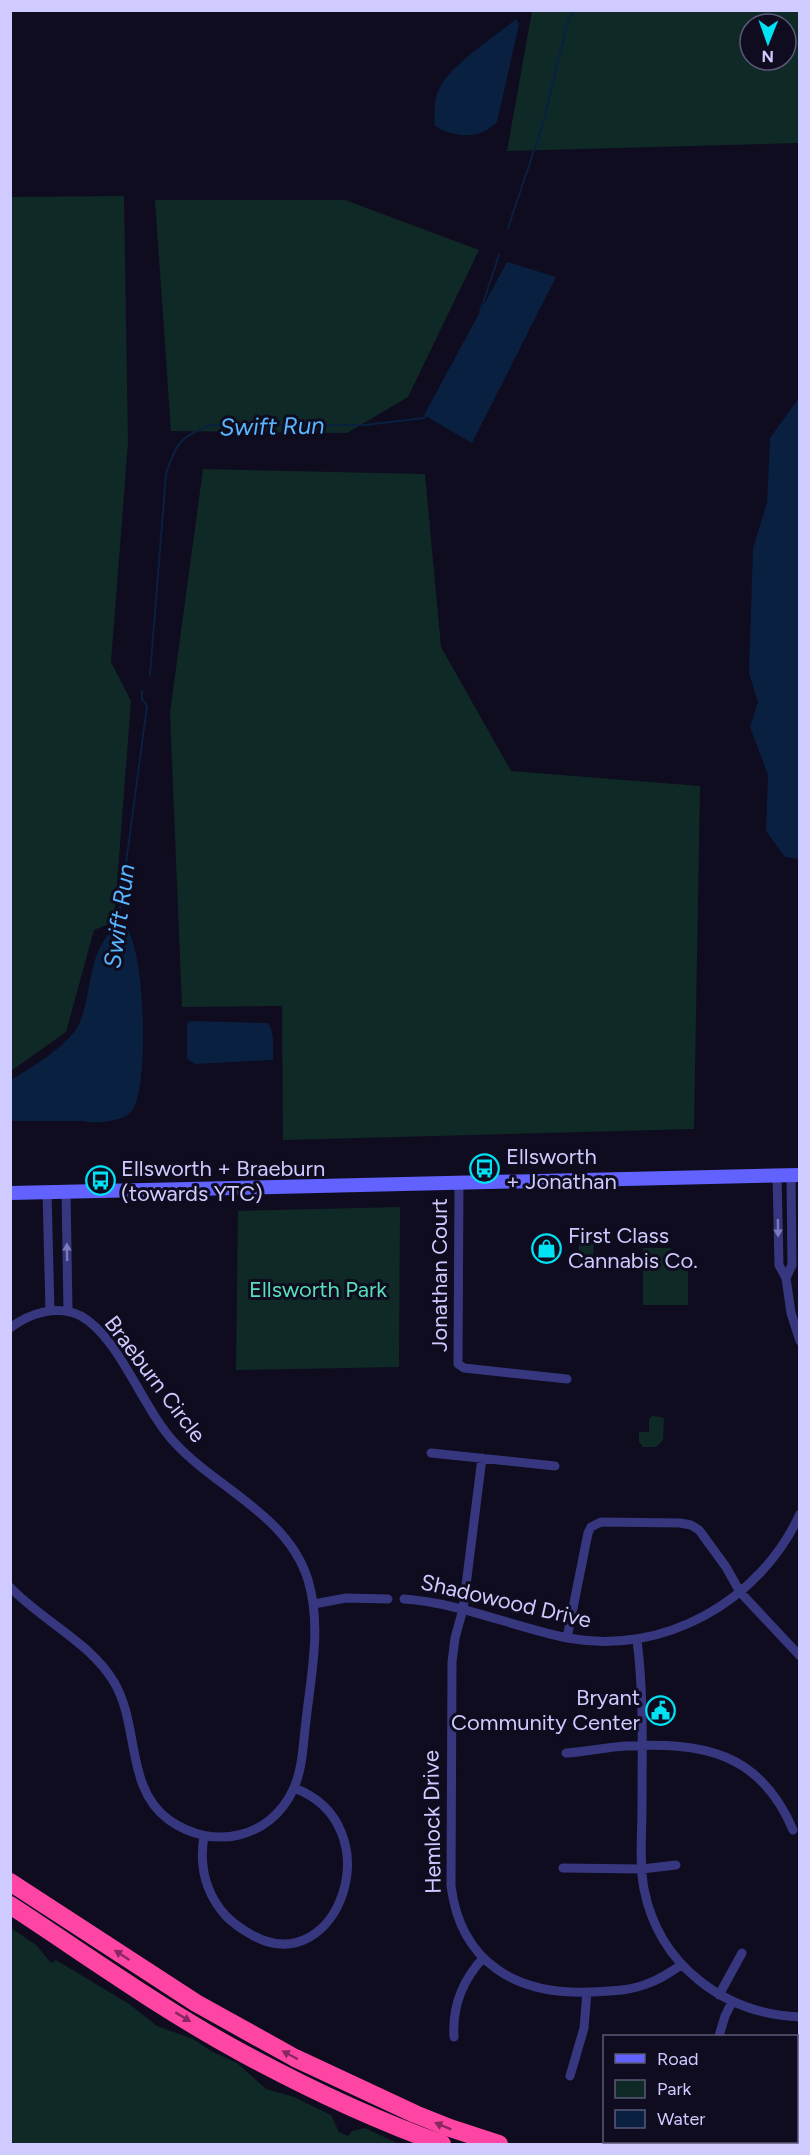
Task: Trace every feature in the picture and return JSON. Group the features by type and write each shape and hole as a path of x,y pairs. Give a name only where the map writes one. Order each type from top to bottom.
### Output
{"highway":[{"path":"10,1882 196,2003 295,2058 415,2114 499,2145"},
{"path":"10,1905 164,2006 246,2055 334,2099 442,2145"}],"main road":[{"path":"10,1193 789,1176"}],"street":[{"path":"789,1176 779,1265 786,1278 791,1313 800,1341"},
{"name":"Jonathan Court","path":"459,1183 458,1364 464,1368 567,1379"},
{"path":"10,1328 21,1319 50,1311 68,1311 66,1191"},
{"path":"47,1192 50,1311"},
{"name":"Braeburn Circle","path":"10,1587 98,1660 114,1683 124,1704 139,1774 149,1801 169,1820 204,1836 233,1836 259,1828 285,1805 294,1788 301,1763 314,1657 316,1624 314,1604 303,1567 278,1529 258,1509 202,1470 179,1448 156,1419 104,1336 82,1317 68,1311"},
{"path":"431,1453 555,1466"},
{"name":"Hemlock Drive","path":"482,1458 463,1610 455,1638 451,1686 450,1886 460,1924 473,1947 494,1968 532,1987 548,1990 587,1992 630,1989 651,1983 681,1965"},
{"name":"Shadowood Drive","path":"404,1599 438,1602 567,1638 594,1642 637,1640 690,1623 717,1609 740,1592 777,1554 799,1516"},
{"path":"567,1638 591,1527 601,1522 691,1525 699,1530 726,1567 740,1592 800,1656"},
{"name":"Shadowood Drive","path":"314,1604 346,1598 388,1599"},
{"path":"637,1640 642,1688 642,1869 646,1899 654,1920 671,1952 681,1965 704,1986 732,2002 766,2013 800,2017"},
{"path":"566,1753 642,1746 698,1748 737,1762 765,1785 777,1798 793,1830"},
{"path":"204,1836 202,1855 208,1891 214,1902 229,1919 251,1934 272,1943 297,1943 314,1935 329,1920 341,1898 347,1868 346,1843 337,1821 328,1810 315,1797 294,1788"},
{"path":"563,1868 642,1869 676,1865"},
{"path":"719,1995 742,1953"},
{"path":"454,2037 453,2020 457,2001 469,1976 483,1959"},
{"path":"570,2076 584,2028 587,1992"},
{"path":"720,2035 732,2002"}],"green space":[{"path":"532,11 799,11 799,143 507,151"},
{"path":"124,196 128,443 111,662 131,701 114,922 94,930 66,1032 11,1071 11,197"},
{"path":"155,200 345,200 479,250 408,397 347,433 171,431"},
{"path":"203,469 425,474 441,647 511,771 700,786 694,1129 283,1140 282,1006 182,1007 170,713"},
{"name":"Ellsworth Park","path":"400,1207 399,1367 236,1370 238,1211"},
{"path":"579,1236 594,1236 593,1263 578,1263"},
{"path":"643,1248 671,1248 671,1268 688,1268 688,1305 643,1305"},
{"path":"652,1416 664,1419 663,1440 656,1447 643,1447 639,1442 639,1432 649,1432 649,1419"},
{"path":"11,1928 36,1945 51,1963 56,1960 129,2004 157,2026 193,2039 211,2051 237,2063 266,2089 294,2097 331,2115 339,2132 348,2136 352,2131 365,2128 399,2144 11,2144"}],"water":[{"path":"516,19 519,24 497,122 483,132 469,135 450,133 434,125 436,97 449,75 470,54"},
{"path":"507,262 556,277 472,443 424,415"},
{"path":"799,398 799,859 785,857 766,831 768,775 750,727 758,702 749,673 753,548 767,503 770,438"},
{"path":"123,925 131,936 137,957 143,1017 141,1077 137,1099 131,1112 115,1120 101,1122 11,1121 11,1080 53,1053 74,1032 84,1010 92,971 101,946 108,935"},
{"path":"190,1021 268,1023 273,1036 273,1060 195,1064 187,1059 187,1024"}],"waterway":[{"name":"Swift Run","path":"508,228 542,127 568,21 574,10"},
{"name":"Swift Run","path":"480,312 499,255"},
{"name":"Swift Run","path":"150,675 166,474 173,455 186,437 211,425 365,425 424,418 427,414"},
{"name":"Swift Run","path":"117,931 147,706 142,699 142,691"}],"place":[{"name":"Ellsworth + Jonathan","path":"485,1169"},
{"name":"Ellsworth + Braeburn (towards YTC)","path":"100,1181"},
{"name":"First Class Cannabis Co.","path":"547,1248"},
{"name":"Bryant Community Center","path":"661,1710"}]}
